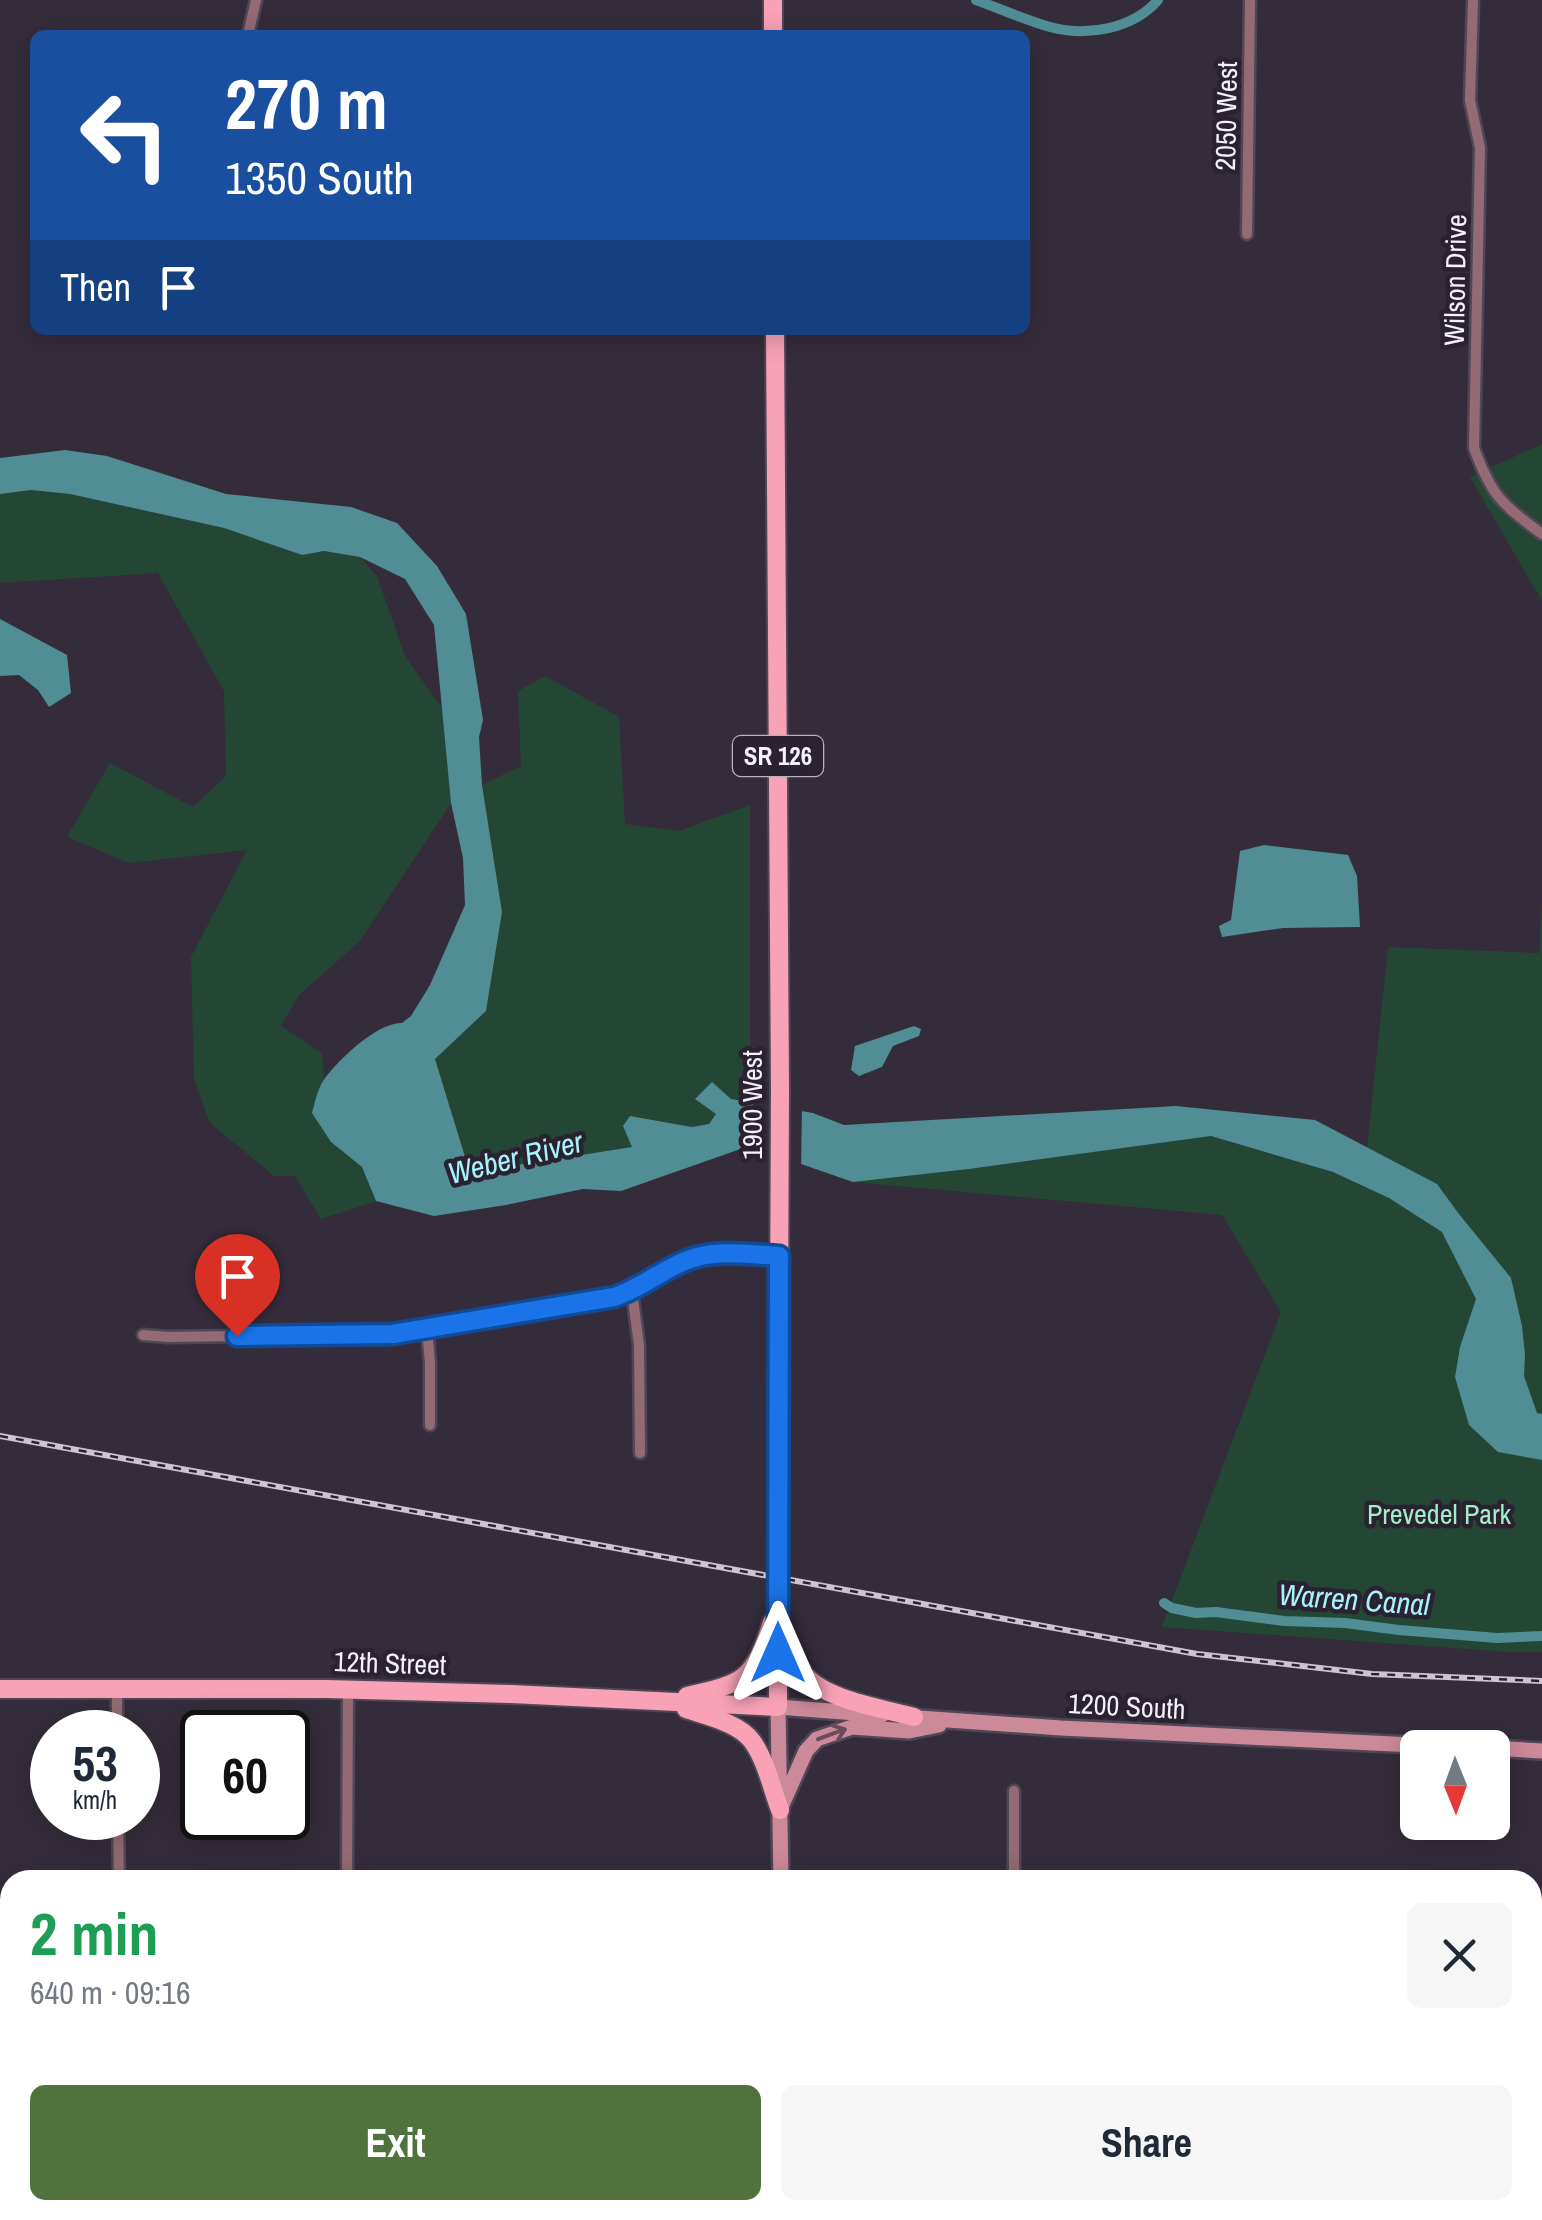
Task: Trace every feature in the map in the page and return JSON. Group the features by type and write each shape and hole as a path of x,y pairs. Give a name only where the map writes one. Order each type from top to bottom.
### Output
{"main road":[{"path":"773,0 773,30"},
{"name":"1900 West","path":"775,335 781,1870"},
{"path":"662,1701 729,1686 746,1676 761,1655 778,1602"},
{"path":"778,1626 801,1670 814,1684 843,1697 914,1717"},
{"name":"12th Street","path":"0,1689 348,1690 778,1707"},
{"path":"662,1701 739,1730 752,1741 780,1810"},
{"name":"1200 South","path":"778,1707 1060,1728 1400,1744"},
{"path":"780,1810 806,1751 817,1739 852,1728 909,1731 963,1721"},
{"path":"1510,1749 1542,1751"}],"street":[{"path":"249,30 256,0"},
{"name":"2050 West","path":"1247,234 1250,0"},
{"name":"Wilson Drive","path":"1473,0 1470,100 1480,148 1474,448 1492,490 1507,508 1542,534"},
{"path":"144,1335 393,1334 427,1330 614,1297 632,1292 684,1261 706,1255 779,1256"},
{"path":"632,1292 639,1345 640,1453"},
{"path":"427,1330 430,1425"},
{"path":"117,1688 117,1710"},
{"path":"347,1870 348,1690"},
{"path":"1014,1790 1014,1870"},
{"path":"118,1840 119,1870"}],"green space":[{"path":"1542,444 1542,601 1470,477"},
{"path":"31,490 70,494 224,528 302,555 324,551 360,557 377,576 405,656 443,710 451,803 360,941 299,995 281,1026 322,1053 324,1080 316,1096 331,1142 362,1166 376,1201 321,1219 295,1176 274,1176 210,1123 194,1079 191,957 247,850 129,863 67,837 110,763 193,807 226,776 224,691 158,573 0,583 0,494"},
{"path":"545,676 619,717 625,824 679,831 750,805 750,1104 731,1099 709,1124 692,1127 630,1116 633,1147 484,1167 466,1160 435,1059 486,1011 502,912 482,785 521,766 518,691"},
{"name":"Prevedel Park","path":"1542,902 1542,1652 1162,1627 1281,1312 1222,1215 853,1182 1210,1136 1355,1182 1369,1151 1388,947 1539,953"}],"shaded area":[{"path":"65,450 107,456 226,494 351,507 397,523 437,566 466,614 483,720 479,737 482,785 502,912 486,1011 435,1059 466,1160 484,1167 524,1164 632,1147 623,1126 630,1116 692,1127 709,1124 716,1114 695,1099 712,1082 731,1099 813,1113 844,1125 1176,1106 1315,1120 1437,1184 1511,1278 1522,1326 1524,1376 1537,1413 1542,1414 1542,1460 1498,1452 1469,1425 1455,1377 1476,1299 1442,1232 1389,1198 1333,1172 1211,1136 853,1182 749,1146 621,1191 583,1189 434,1216 376,1201 362,1167 331,1142 312,1113 323,1081 338,1063 370,1036 411,1016 430,985 465,905 463,858 451,803 434,625 405,579 360,557 324,551 302,555 224,528 70,494 31,490 0,494 0,458"},
{"path":"0,619 67,655 71,693 49,707 38,690 19,675 0,676"},
{"path":"1264,845 1348,855 1357,876 1360,927 1283,928 1222,937 1219,926 1231,920 1240,851"},
{"path":"914,1026 921,1029 919,1036 893,1046 882,1067 859,1076 851,1070 855,1046"}],"pier":[{"path":"753,1099 802,1106 801,1169 753,1152"}],"waterway":[{"path":"976,0 1041,24 1079,31 1123,24 1158,0"},
{"name":"Warren Canal","path":"1164,1603 1196,1613 1284,1621 1497,1638 1542,1636"}],"railway":[{"path":"0,1436 1197,1654 1372,1674 1542,1681"}],"route":[{"path":"237,1336 427,1330 614,1297 632,1292 684,1261 706,1255 779,1256 778,1653"}],"water label":[{"name":"Weber River","path":"515,1157"}]}
